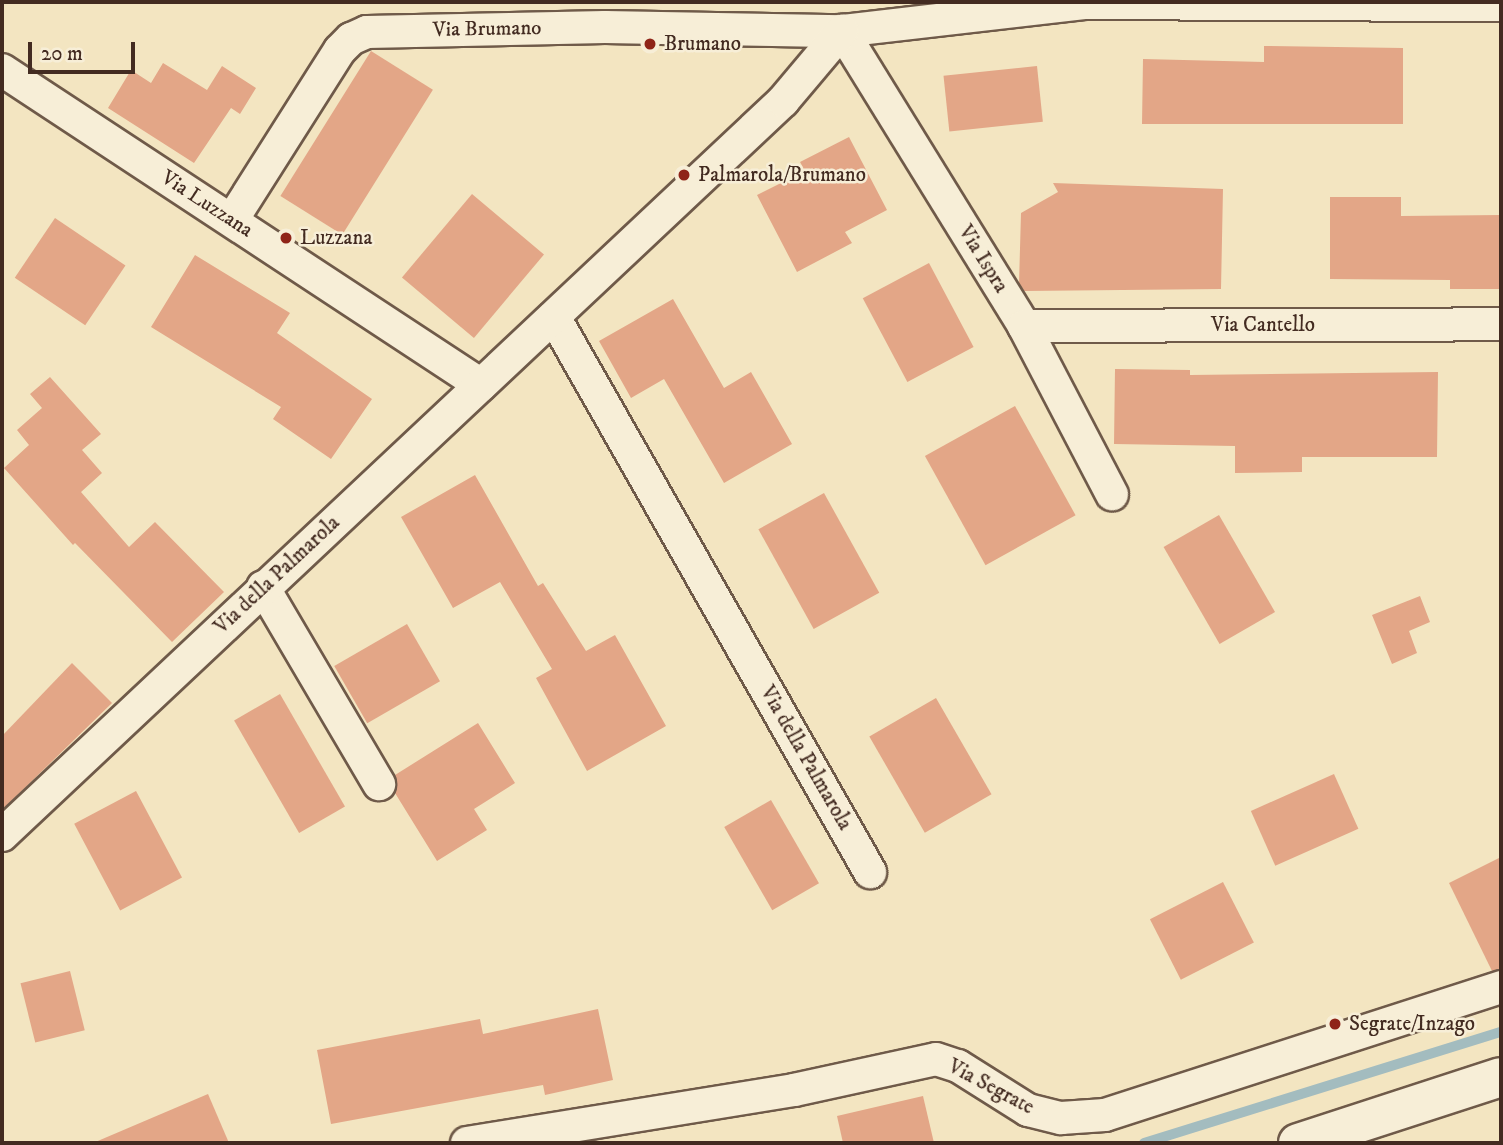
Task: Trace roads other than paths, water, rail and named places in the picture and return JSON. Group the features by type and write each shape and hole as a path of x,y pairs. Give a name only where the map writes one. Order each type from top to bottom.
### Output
{"street":[{"path":"842,31 1055,5 1501,5"},
{"name":"Via Brumano","path":"232,220 340,50 358,34 376,31 605,27 842,31"},
{"name":"Via della Palmarola","path":"2,835 783,101 842,31"},
{"name":"Via Ispra","path":"842,31 1024,326 1112,494"},
{"name":"Via Luzzana","path":"2,71 481,385"},
{"name":"Via della Palmarola","path":"554,317 870,872"},
{"name":"Via Cantello","path":"1024,326 1501,324"},
{"path":"263,587 379,784"},
{"name":"Via Segrate","path":"467,1143 794,1090 936,1059 958,1066 1028,1110 1061,1118 1105,1115 1501,988"},
{"path":"1298,1143 1501,1077"}],"waterway":[{"path":"1144,1143 1501,1032"}],"place":[{"name":"Brumano","path":"650,44"},
{"name":"Palmarola/Brumano","path":"684,175"},
{"name":"Luzzana","path":"286,238"},
{"name":"Segrate/Inzago","path":"1335,1024"}]}
